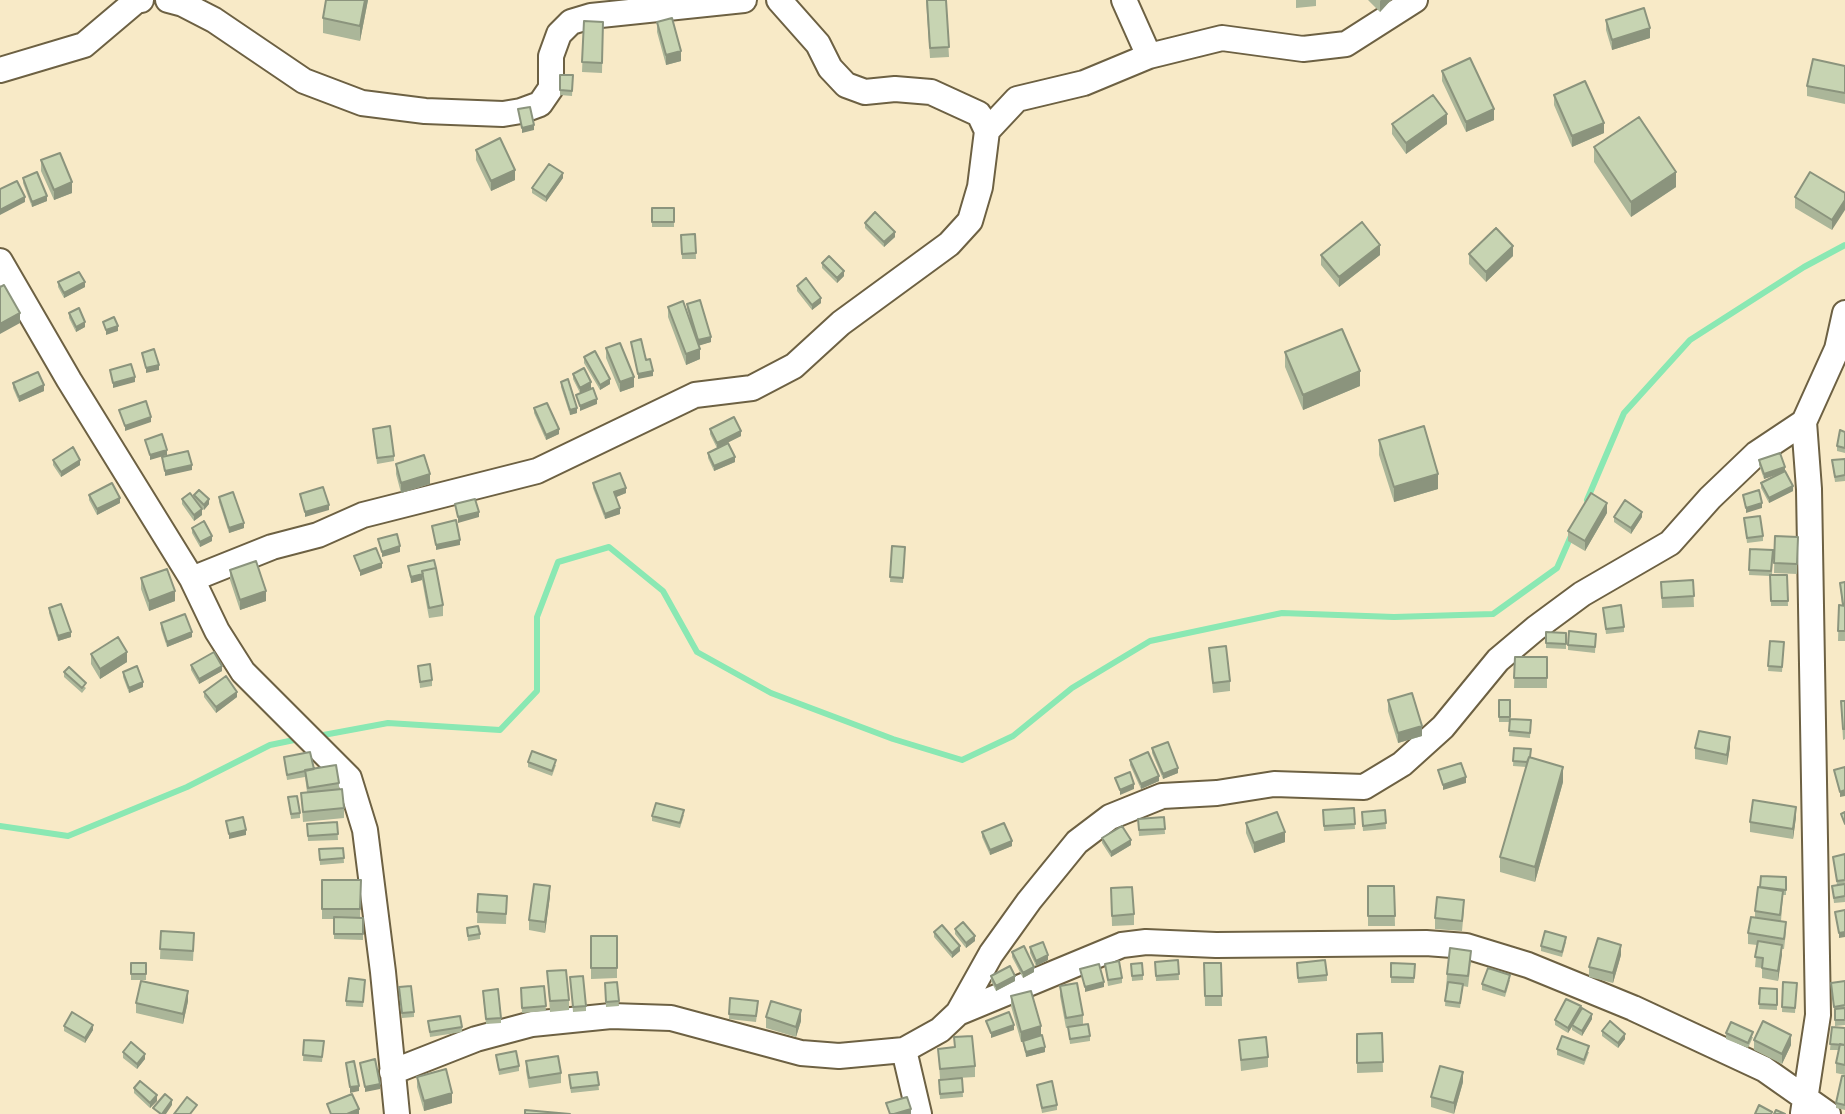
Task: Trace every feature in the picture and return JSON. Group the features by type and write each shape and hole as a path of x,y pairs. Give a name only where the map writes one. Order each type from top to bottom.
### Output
{"street":[{"path":"0,70 84,45 141,0"},
{"path":"168,0 214,20 304,81 362,103 425,111 503,114 540,104 551,88 551,56 559,34 571,22 591,16 744,0"},
{"path":"192,579 272,547 318,535 363,515 537,471 695,395 752,388 794,366 841,323 949,244 970,221 980,187 987,131 979,114 931,92 895,89 865,92 846,85 830,68 818,44 779,0"},
{"path":"1124,0 1149,56"},
{"path":"987,131 1017,99 1084,83 1149,56 1222,38 1303,49 1346,44 1415,0"},
{"path":"0,261 69,380 192,579 217,631 243,672 349,778 365,830 397,1114"},
{"path":"1805,1107 1818,1000 1809,489 1804,422 1837,349 1845,313"},
{"path":"392,1072 476,1039 518,1027 611,1016 671,1018 801,1053 839,1056 904,1050 940,1030 958,1013 991,954 1029,901 1077,842 1110,817 1162,796 1217,793 1274,784 1364,787 1402,764 1443,727 1498,660 1536,628 1582,594 1670,543 1710,498 1756,454 1804,422"},
{"path":"958,1013 1122,945 1146,942 1206,945 1426,943 1466,946 1528,965 1633,1008 1764,1069 1805,1107 1828,1114"},
{"path":"904,1050 919,1114"}],"building":[{"path":"326,0 365,0 360,26 323,18"},
{"path":"927,0 946,0 949,47 930,48"},
{"path":"1644,8 1650,28 1612,40 1606,20"},
{"path":"672,18 681,51 666,55 657,22"},
{"path":"584,21 603,22 602,63 582,62"},
{"path":"1470,58 1494,109 1466,122 1442,71"},
{"path":"1813,59 1845,66 1845,93 1807,86"},
{"path":"560,75 573,75 572,91 560,90"},
{"path":"1585,81 1604,123 1572,136 1554,95"},
{"path":"1433,95 1447,114 1406,143 1392,124"},
{"path":"530,107 534,125 522,128 518,109"},
{"path":"1639,117 1676,172 1631,202 1594,147"},
{"path":"500,138 515,170 491,181 476,150"},
{"path":"60,153 72,182 54,190 41,160"},
{"path":"549,164 563,173 546,197 532,188"},
{"path":"37,172 47,196 32,202 23,178"},
{"path":"1810,172 1845,193 1845,200 1832,220 1795,197"},
{"path":"17,181 25,197 0,210 0,189"},
{"path":"652,208 674,208 674,222 652,222"},
{"path":"875,212 895,232 884,242 865,223"},
{"path":"1362,222 1380,245 1339,277 1321,255"},
{"path":"1496,228 1513,246 1486,272 1469,254"},
{"path":"695,234 696,253 682,254 681,235"},
{"path":"829,256 844,271 837,278 822,263"},
{"path":"79,272 85,282 64,293 58,282"},
{"path":"806,278 821,298 812,305 797,286"},
{"path":"4,285 20,313 0,324 0,287"},
{"path":"700,300 711,337 698,340 687,304"},
{"path":"683,301 700,349 686,354 668,307"},
{"path":"79,308 85,322 76,327 69,313"},
{"path":"114,317 118,326 106,330 103,322"},
{"path":"1342,329 1360,371 1303,395 1285,352"},
{"path":"641,339 646,360 650,359 653,371 638,374 631,342"},
{"path":"620,343 634,377 620,382 606,348"},
{"path":"154,349 159,365 146,368 142,353"},
{"path":"595,351 610,379 600,385 584,357"},
{"path":"131,364 135,377 113,383 110,370"},
{"path":"584,368 591,382 580,388 573,374"},
{"path":"38,372 44,385 19,397 13,383"},
{"path":"568,379 577,408 570,410 561,382"},
{"path":"593,388 597,399 580,406 576,395"},
{"path":"146,401 151,417 125,426 119,410"},
{"path":"547,403 559,429 546,435 534,408"},
{"path":"734,417 741,431 717,443 710,429"},
{"path":"390,426 394,456 377,458 373,429"},
{"path":"1424,426 1438,474 1394,487 1379,440"},
{"path":"1840,430 1845,432 1845,448 1837,446"},
{"path":"162,434 167,450 150,455 145,440"},
{"path":"728,443 735,457 714,466 708,453"},
{"path":"73,447 80,460 61,472 53,460"},
{"path":"188,451 192,465 165,471 162,457"},
{"path":"1780,453 1785,467 1764,474 1759,460"},
{"path":"424,455 430,474 401,483 396,464"},
{"path":"1845,459 1845,475 1835,477 1832,460"},
{"path":"1785,471 1793,486 1769,498 1761,483"},
{"path":"620,473 626,488 614,492 620,508 605,514 593,483"},
{"path":"112,483 120,498 97,509 89,495"},
{"path":"323,487 329,505 305,512 300,494"},
{"path":"199,490 209,499 204,505 194,495"},
{"path":"1759,490 1762,503 1746,508 1743,495"},
{"path":"233,492 244,523 229,528 219,497"},
{"path":"190,493 202,509 194,515 182,499"},
{"path":"1591,493 1607,503 1585,541 1568,531"},
{"path":"475,499 479,512 458,517 455,504"},
{"path":"1625,500 1642,512 1631,528 1614,517"},
{"path":"1760,516 1763,536 1747,538 1744,518"},
{"path":"456,520 460,540 436,545 432,526"},
{"path":"204,521 212,536 200,542 192,528"},
{"path":"397,534 400,546 382,552 378,539"},
{"path":"1775,536 1798,537 1797,564 1774,563"},
{"path":"892,546 905,547 903,578 890,577"},
{"path":"376,548 382,563 360,571 354,556"},
{"path":"1750,549 1773,550 1771,571 1749,570"},
{"path":"434,560 436,568 411,577 408,566"},
{"path":"256,561 266,591 240,600 230,570"},
{"path":"436,568 443,605 429,608 422,571"},
{"path":"167,569 175,591 149,601 141,578"},
{"path":"1770,575 1787,575 1788,601 1771,601"},
{"path":"1693,580 1694,596 1662,598 1661,582"},
{"path":"1845,582 1845,604 1843,604 1840,583"},
{"path":"61,604 71,632 58,636 49,608"},
{"path":"1621,605 1624,627 1606,629 1603,608"},
{"path":"1839,605 1845,606 1845,631 1838,631"},
{"path":"185,614 192,632 167,642 161,623"},
{"path":"1569,631 1596,634 1595,647 1568,645"},
{"path":"1546,632 1566,633 1566,644 1546,643"},
{"path":"118,637 127,652 100,669 91,654"},
{"path":"1770,641 1784,642 1782,667 1768,666"},
{"path":"1226,646 1230,681 1213,683 1209,648"},
{"path":"214,652 222,666 199,679 191,665"},
{"path":"1515,657 1547,657 1547,678 1514,678"},
{"path":"430,664 432,680 420,682 418,666"},
{"path":"137,666 143,682 129,688 123,672"},
{"path":"69,667 86,683 82,688 64,672"},
{"path":"226,676 237,692 216,707 204,692"},
{"path":"1412,693 1422,726 1398,733 1388,700"},
{"path":"1499,700 1510,700 1510,717 1499,717"},
{"path":"1841,701 1845,701 1845,729 1843,729"},
{"path":"1510,719 1531,720 1530,733 1509,731"},
{"path":"1699,731 1730,737 1727,755 1695,748"},
{"path":"1168,742 1178,768 1163,774 1152,748"},
{"path":"1514,748 1531,749 1527,762 1513,761"},
{"path":"532,751 556,760 552,771 528,762"},
{"path":"310,752 314,769 287,775 284,757"},
{"path":"1148,752 1159,776 1141,784 1130,760"},
{"path":"1529,757 1563,767 1535,867 1500,857"},
{"path":"1461,763 1466,777 1443,785 1438,770"},
{"path":"336,765 339,783 308,788 305,770"},
{"path":"1845,767 1845,790 1840,792 1834,770"},
{"path":"1130,772 1134,784 1120,790 1115,778"},
{"path":"342,789 344,808 303,812 301,793"},
{"path":"297,796 300,813 291,814 288,797"},
{"path":"1753,800 1796,807 1793,829 1750,822"},
{"path":"656,803 684,810 680,823 652,816"},
{"path":"1354,808 1355,824 1324,826 1323,810"},
{"path":"1385,810 1386,823 1363,826 1362,812"},
{"path":"1277,812 1285,832 1254,843 1246,823"},
{"path":"243,817 246,830 229,834 226,821"},
{"path":"1164,817 1165,829 1139,830 1138,819"},
{"path":"337,822 338,834 308,836 307,824"},
{"path":"1004,823 1012,841 990,850 982,832"},
{"path":"1122,826 1131,840 1111,852 1102,838"},
{"path":"343,848 344,858 320,860 319,849"},
{"path":"1845,854 1845,880 1837,881 1833,857"},
{"path":"1761,876 1786,877 1786,890 1760,887"},
{"path":"322,880 361,880 360,909 322,909"},
{"path":"534,884 550,886 545,922 529,920"},
{"path":"1845,884 1845,896 1834,898 1832,886"},
{"path":"1368,886 1394,886 1395,916 1368,916"},
{"path":"1132,887 1134,914 1112,916 1111,888"},
{"path":"1758,887 1783,891 1780,915 1755,911"},
{"path":"478,894 507,896 506,914 477,912"},
{"path":"1437,897 1464,900 1462,921 1435,918"},
{"path":"1845,910 1845,932 1839,933 1835,912"},
{"path":"334,917 363,918 363,934 334,934"},
{"path":"1751,917 1786,922 1784,939 1748,933"},
{"path":"963,922 975,936 966,943 955,929"},
{"path":"942,925 960,946 952,953 934,932"},
{"path":"478,926 480,934 468,936 467,928"},
{"path":"161,931 194,933 193,951 160,949"},
{"path":"1545,931 1566,937 1562,952 1541,946"},
{"path":"591,936 617,936 617,968 591,968"},
{"path":"1598,938 1621,945 1613,973 1589,967"},
{"path":"1758,941 1782,945 1778,971 1762,968 1763,958 1755,957"},
{"path":"1043,942 1048,955 1036,961 1030,947"},
{"path":"1024,946 1034,967 1023,973 1012,952"},
{"path":"1450,948 1471,951 1468,976 1447,974"},
{"path":"1178,960 1179,974 1156,976 1155,962"},
{"path":"1325,960 1327,975 1298,978 1297,963"},
{"path":"1119,961 1122,978 1108,980 1105,964"},
{"path":"131,963 146,963 146,974 131,974"},
{"path":"1142,963 1143,975 1132,976 1131,964"},
{"path":"1204,963 1221,963 1222,996 1205,996"},
{"path":"1391,963 1415,964 1414,978 1391,977"},
{"path":"1099,964 1104,982 1085,987 1080,969"},
{"path":"1010,966 1015,976 996,986 991,976"},
{"path":"1488,968 1510,975 1505,992 1482,984"},
{"path":"566,970 569,1000 550,1001 547,971"},
{"path":"583,976 586,1006 573,1007 570,977"},
{"path":"349,978 365,980 363,1002 346,1001"},
{"path":"141,981 188,991 183,1014 136,1003"},
{"path":"1845,981 1845,1005 1834,1007 1831,983"},
{"path":"617,982 619,1001 606,1002 605,983"},
{"path":"1448,982 1463,984 1460,1003 1445,1001"},
{"path":"1783,982 1797,983 1795,1008 1782,1007"},
{"path":"1077,983 1083,1015 1066,1018 1060,986"},
{"path":"411,986 414,1012 402,1013 399,987"},
{"path":"544,986 546,1006 522,1008 521,988"},
{"path":"1760,988 1777,989 1777,1005 1759,1004"},
{"path":"498,989 501,1018 486,1019 483,991"},
{"path":"1031,991 1041,1026 1021,1032 1011,996"},
{"path":"730,998 758,1001 756,1016 729,1014"},
{"path":"1566,999 1581,1006 1568,1028 1555,1020"},
{"path":"771,1001 801,1010 796,1027 766,1017"},
{"path":"1582,1008 1592,1014 1582,1031 1572,1025"},
{"path":"1845,1008 1845,1020 1835,1020 1835,1009"},
{"path":"72,1012 93,1025 85,1038 64,1026"},
{"path":"1009,1012 1014,1025 991,1033 986,1021"},
{"path":"460,1016 462,1027 430,1032 428,1021"},
{"path":"1610,1021 1625,1034 1618,1043 1602,1031"},
{"path":"1763,1021 1791,1035 1782,1054 1754,1040"},
{"path":"1731,1022 1753,1032 1748,1043 1726,1033"},
{"path":"1088,1024 1090,1036 1070,1039 1068,1027"},
{"path":"1832,1027 1845,1028 1845,1045 1830,1044"},
{"path":"1382,1033 1383,1062 1357,1063 1357,1034"},
{"path":"1042,1035 1045,1047 1026,1052 1023,1041"},
{"path":"972,1036 975,1066 940,1069 938,1049 955,1047 954,1037"},
{"path":"1562,1036 1589,1046 1584,1060 1557,1049"},
{"path":"1266,1037 1268,1057 1241,1060 1239,1040"},
{"path":"304,1040 324,1041 322,1057 303,1055"},
{"path":"131,1042 145,1054 137,1064 123,1052"},
{"path":"1840,1044 1845,1045 1845,1065 1836,1063"},
{"path":"516,1051 519,1066 499,1070 496,1055"},
{"path":"558,1056 561,1073 529,1078 526,1061"},
{"path":"375,1059 380,1084 365,1087 360,1063"},
{"path":"354,1061 359,1086 350,1087 346,1063"},
{"path":"1440,1066 1463,1072 1454,1103 1431,1097"},
{"path":"446,1069 452,1093 424,1101 417,1077"},
{"path":"597,1072 599,1085 571,1088 569,1075"},
{"path":"1842,1076 1845,1076 1845,1105 1836,1103"},
{"path":"962,1078 963,1092 940,1094 939,1080"},
{"path":"140,1081 157,1095 150,1103 134,1088"},
{"path":"1052,1081 1057,1105 1042,1108 1037,1085"},
{"path":"165,1094 172,1100 161,1114 153,1108"},
{"path":"352,1094 359,1109 347,1114 331,1114 327,1104"},
{"path":"187,1097 197,1105 190,1114 174,1114"},
{"path":"907,1097 911,1109 890,1114 886,1103"},
{"path":"1759,1105 1772,1112 1771,1114 1755,1114"},
{"path":"525,1110 570,1114 525,1114"}],"waterway":[{"path":"1587,500 1624,413 1690,340 1804,267 1845,245"},
{"path":"318,736 388,723 500,730 537,691 537,617 558,562 609,547 663,591 697,652 771,693 893,739 962,760 1013,736 1072,688 1150,641 1282,613 1394,617 1493,614 1557,568 1571,536"},
{"path":"0,826 68,836 187,787 270,745 299,739"}]}
